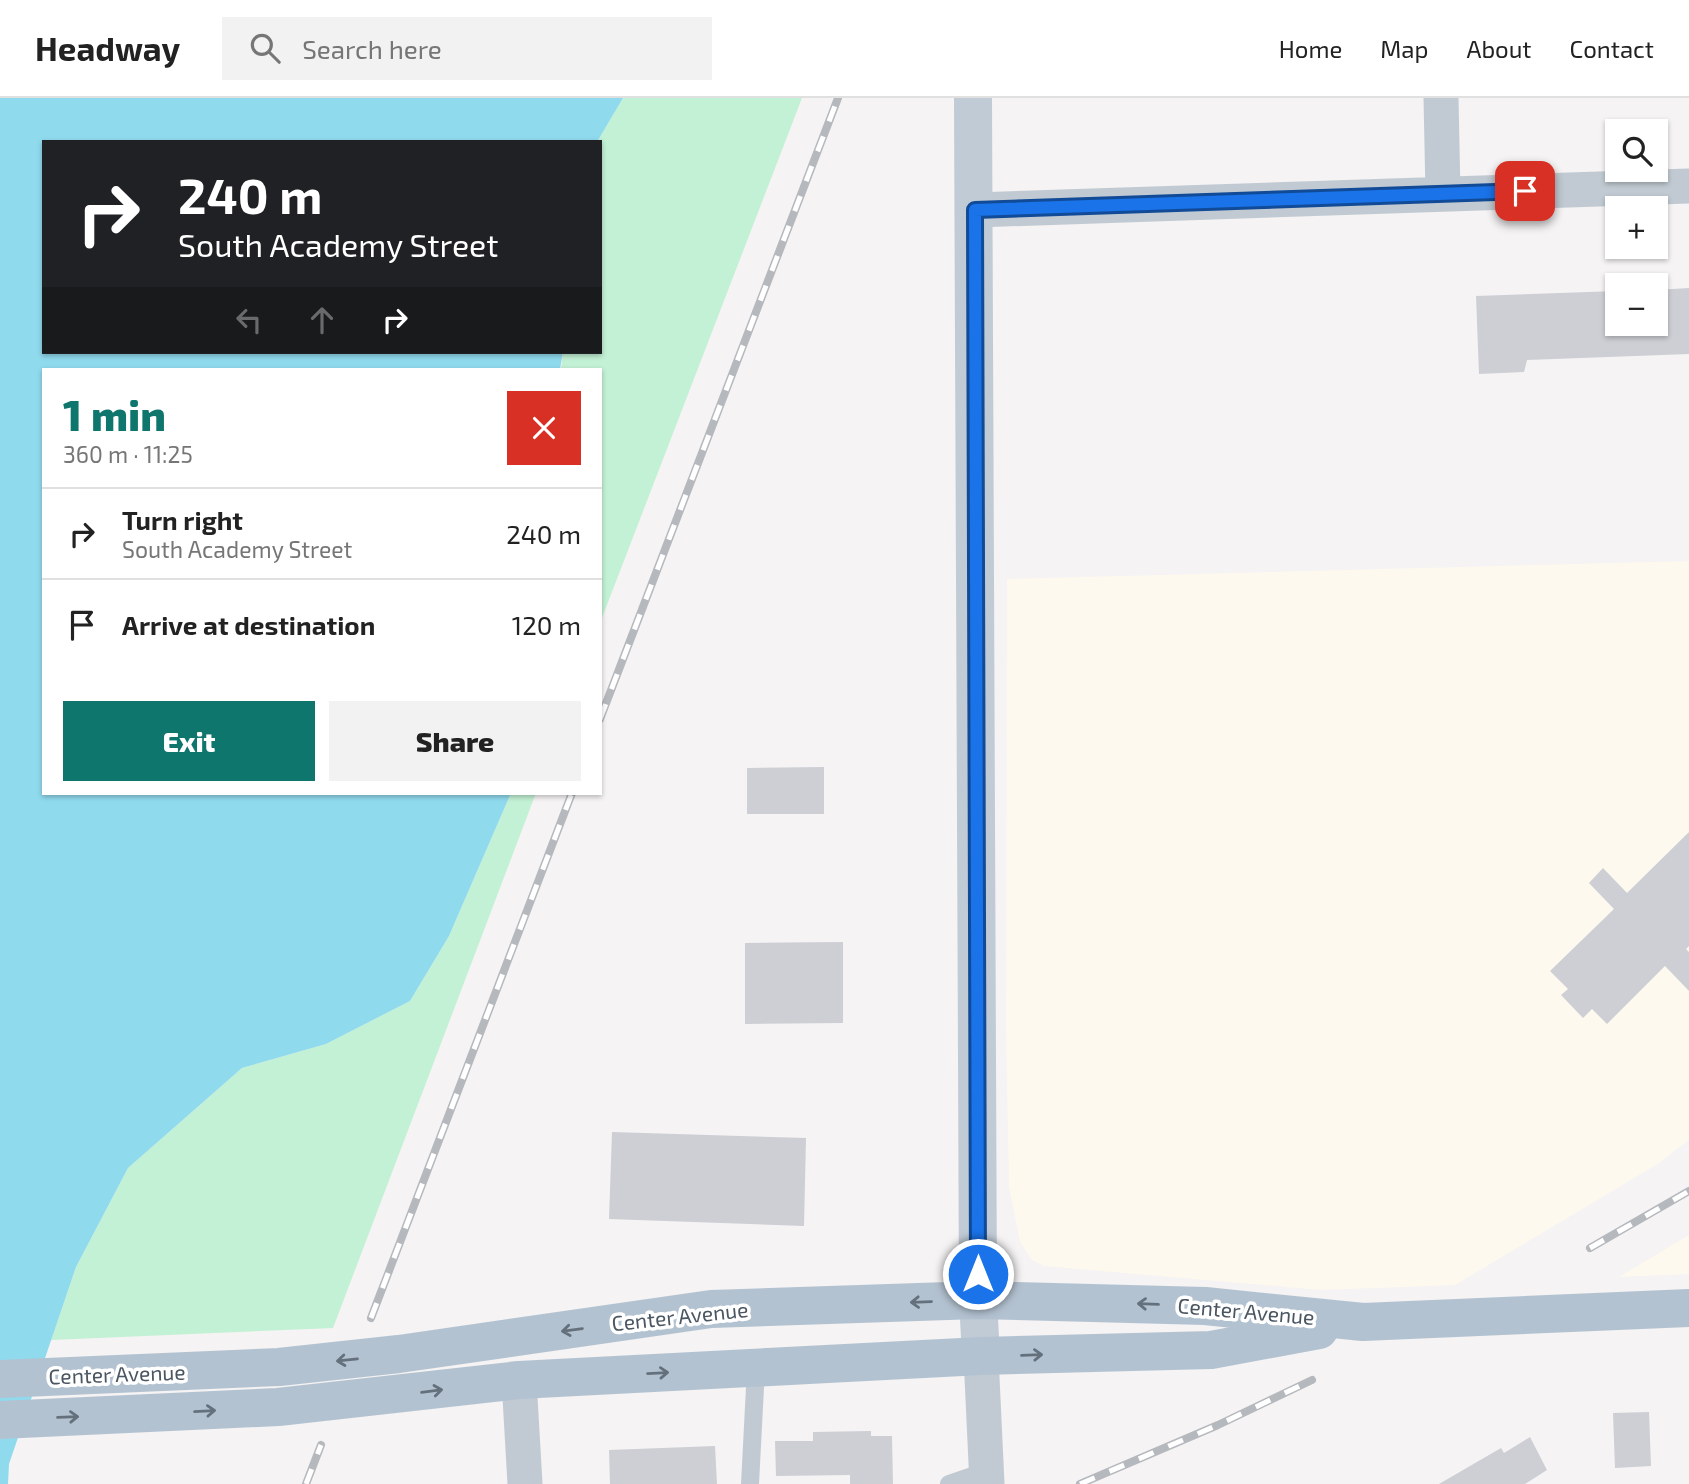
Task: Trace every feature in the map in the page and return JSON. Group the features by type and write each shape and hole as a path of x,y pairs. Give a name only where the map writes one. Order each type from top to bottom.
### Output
{"main road":[{"path":"973,98 978,1300 981,1356"},
{"name":"Center Avenue","path":"0,1379 279,1367 399,1354 711,1309 978,1300 1205,1306 1363,1322"},
{"name":"Center Avenue","path":"0,1420 278,1407 519,1380 981,1356 1211,1350 1363,1322 1689,1308"}],"street":[{"path":"1441,98 1443,194"},
{"path":"975,210 1689,186"},
{"path":"981,1356 987,1478"},
{"path":"519,1380 526,1484"}],"lane":[{"path":"750,1484 756,1368"},
{"path":"949,1484 987,1478"}],"shaded area":[{"path":"1689,561 1689,1140 1656,1165 1455,1285 1321,1290 1044,1266 1032,1260 1020,1242 1009,1187 1006,1032 1007,579"},
{"path":"1689,1235 1689,1274 1619,1277"}],"green space":[{"path":"623,98 802,98 602,618 602,368 561,368 563,354 602,354 602,140 598,140"},
{"path":"510,795 535,795 333,1328 51,1340 76,1267 128,1168 242,1068 326,1044 410,1001 449,936"}],"water":[{"path":"0,98 623,98 598,140 42,140 42,354 563,354 560,368 42,368 42,795 510,795 449,936 410,1001 326,1044 242,1068 128,1168 76,1267 9,1464 8,1484 0,1484"}],"building":[{"path":"1689,288 1689,354 1527,360 1524,372 1479,374 1476,296 1605,291 1605,336 1668,336 1668,289"},
{"path":"824,767 824,814 747,814 747,768"},
{"path":"1689,832 1689,946 1686,949 1689,952 1689,991 1665,966 1607,1024 1592,1009 1583,1018 1561,995 1568,989 1550,971 1614,909 1589,883 1603,868 1627,893"},
{"path":"843,942 843,1023 745,1024 745,943"},
{"path":"612,1132 806,1138 804,1226 609,1219"},
{"path":"1649,1412 1651,1466 1615,1468 1613,1413"},
{"path":"871,1431 871,1436 892,1436 893,1484 850,1484 850,1475 776,1476 775,1441 813,1441 813,1432"},
{"path":"1530,1437 1547,1470 1525,1484 1439,1484 1501,1448 1504,1453"},
{"path":"715,1446 717,1484 610,1484 609,1450"}],"railway":[{"path":"602,714 838,98"},
{"path":"371,1318 571,795"},
{"path":"1590,1248 1689,1191"},
{"path":"1080,1484 1218,1425 1312,1380"},
{"path":"306,1484 321,1445"}],"route":[{"path":"978,1274 975,210 1525,191"}]}
